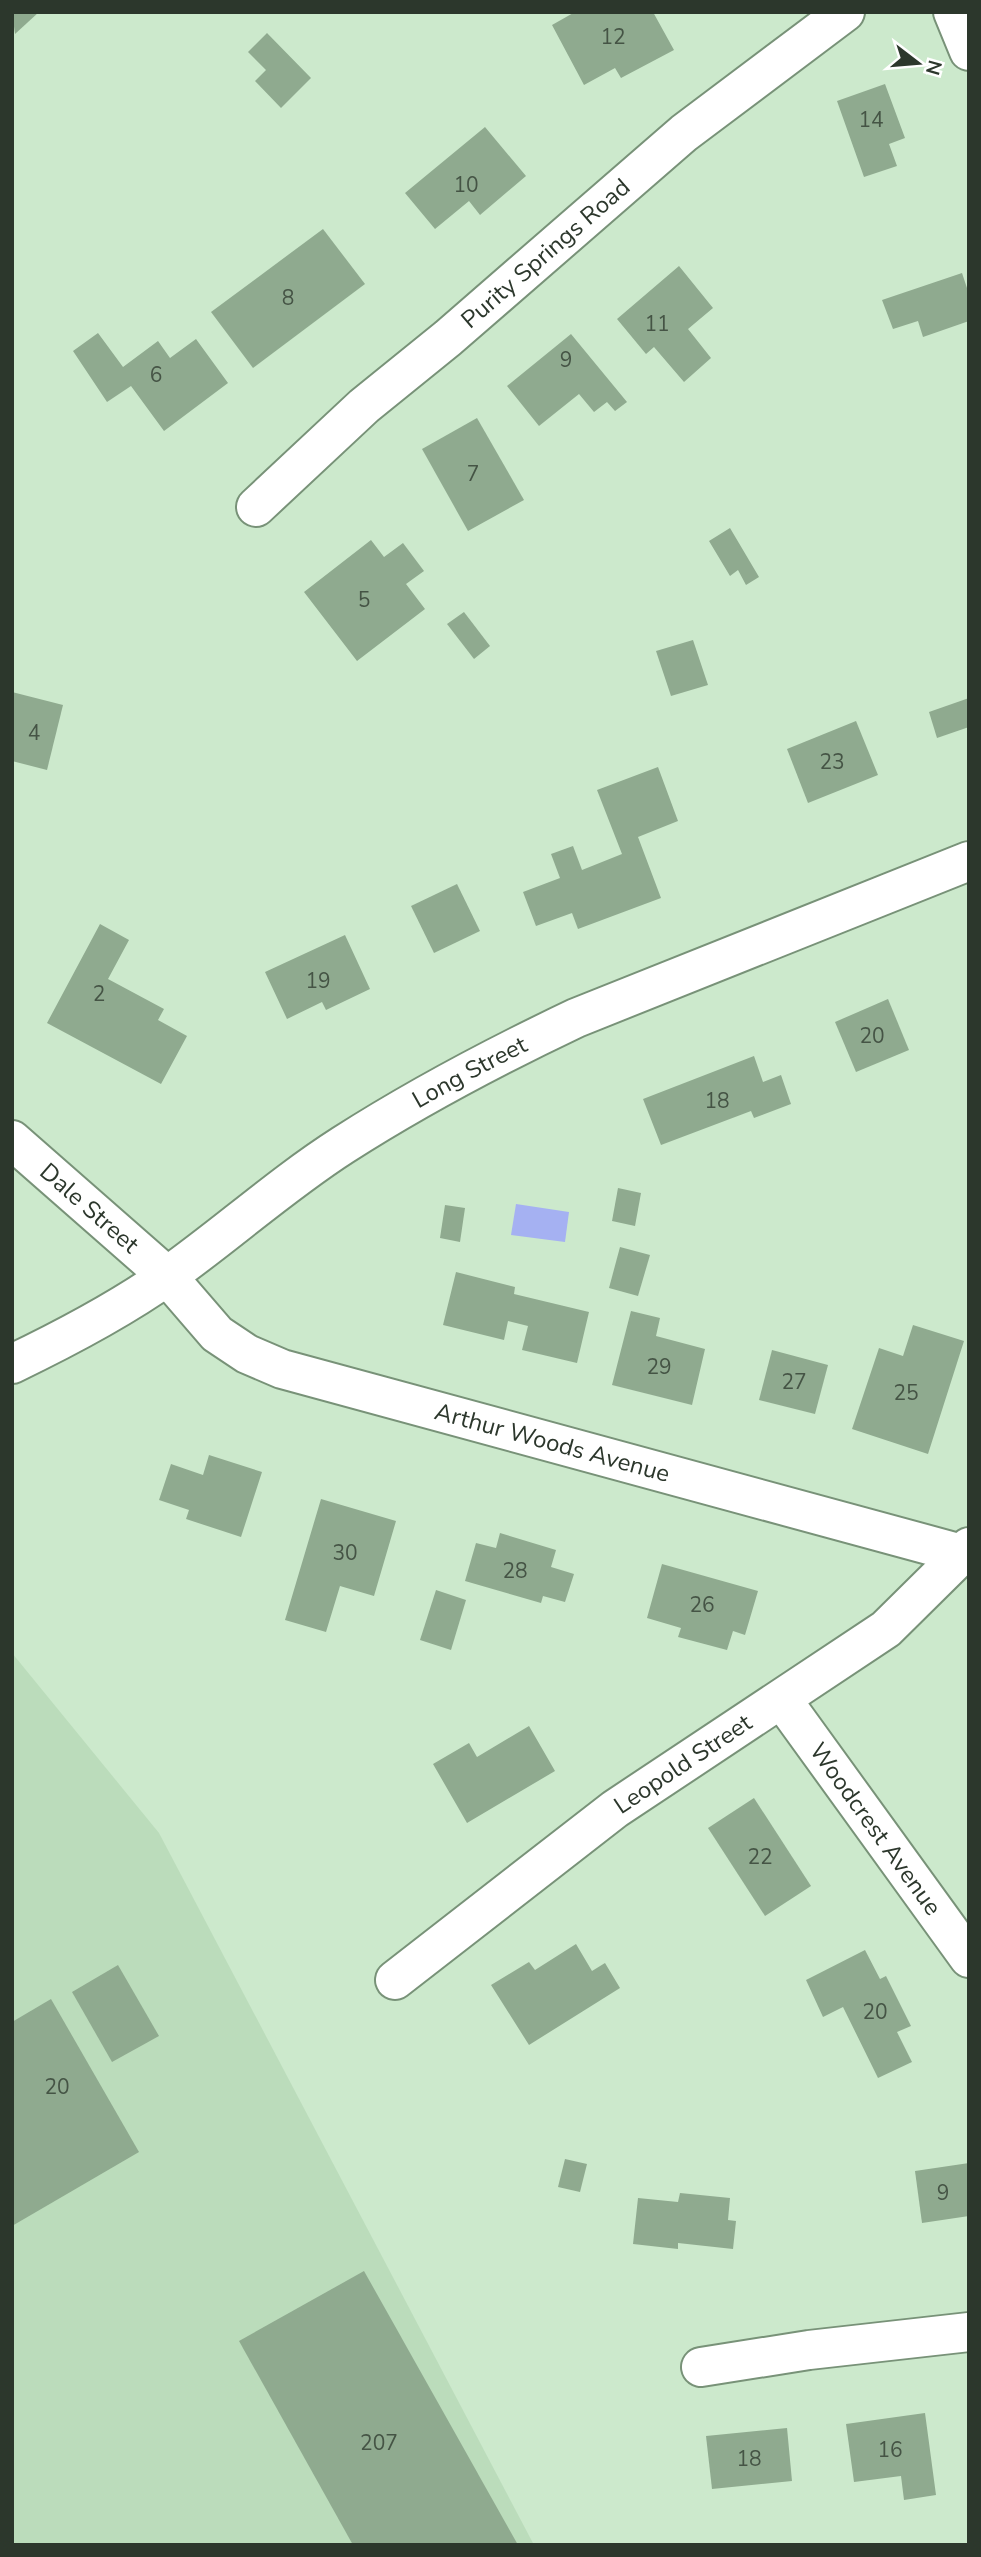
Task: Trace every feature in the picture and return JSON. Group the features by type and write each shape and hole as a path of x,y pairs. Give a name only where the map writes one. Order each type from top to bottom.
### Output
{"street":[{"name":"Purity Springs Road","path":"256,507 364,406 509,286 684,133 845,12"},
{"path":"953,12 969,51"},
{"name":"Long Street","path":"12,1364 42,1350 167,1276 342,1146 434,1090 513,1048 576,1018 969,861"},
{"name":"Dale Street","path":"12,1140 167,1276"},
{"name":"Arthur Woods Avenue","path":"167,1276 217,1334 247,1354 282,1369 966,1552"},
{"name":"Leopold Street","path":"395,1980 615,1809 783,1700 886,1629 966,1552"},
{"name":"Woodcrest Avenue","path":"783,1700 969,1958"},
{"path":"701,2367 809,2350 969,2332"}],"shaded area":[{"path":"12,1653 159,1833 534,2545 12,2545"}],"water":[{"path":"516,1204 569,1212 565,1242 511,1235"}],"building":[{"path":"12,12 39,12 15,34"},
{"path":"575,12 653,12 674,50 621,78 615,68 584,85 552,25"},
{"path":"267,33 311,78 281,108 255,81 266,70 248,52"},
{"path":"885,84 905,138 889,144 897,166 864,177 837,101"},
{"path":"485,127 526,176 480,215 469,201 435,229 405,193"},
{"path":"323,229 365,284 253,368 211,312"},
{"path":"679,266 713,308 688,329 711,358 684,382 654,347 646,354 617,319"},
{"path":"962,273 969,294 969,321 923,337 918,321 893,329 882,300"},
{"path":"98,333 123,367 158,341 170,358 196,339 228,383 164,431 131,386 107,402 73,351"},
{"path":"571,334 627,402 615,411 607,402 594,412 579,394 539,426 507,386"},
{"path":"477,418 524,500 468,531 422,449"},
{"path":"730,528 759,577 746,585 738,570 730,576 709,541"},
{"path":"371,540 384,557 403,543 424,571 406,584 425,609 357,661 304,592"},
{"path":"464,612 490,646 474,659 447,624"},
{"path":"693,640 708,685 671,696 656,651"},
{"path":"12,692 63,705 47,770 12,761"},
{"path":"969,698 969,727 937,738 929,712"},
{"path":"856,721 878,775 808,803 787,749"},
{"path":"658,767 678,821 638,837 661,898 578,929 572,913 536,926 523,892 560,878 551,854 573,846 582,870 622,854 597,790"},
{"path":"457,884 480,931 434,953 411,906"},
{"path":"100,924 129,940 108,979 164,1009 158,1020 187,1036 161,1084 47,1023"},
{"path":"345,935 370,989 326,1010 322,1002 287,1019 265,972"},
{"path":"888,999 909,1050 856,1072 835,1022"},
{"path":"754,1056 763,1082 781,1075 791,1104 754,1118 751,1111 661,1145 643,1099"},
{"path":"618,1188 641,1193 635,1226 612,1221"},
{"path":"445,1205 465,1208 460,1242 440,1238"},
{"path":"620,1247 650,1255 638,1296 609,1288"},
{"path":"456,1272 515,1287 514,1294 589,1312 577,1363 522,1350 528,1326 508,1321 504,1340 443,1325"},
{"path":"631,1311 660,1318 656,1336 705,1349 692,1405 612,1385"},
{"path":"913,1325 964,1341 928,1454 852,1429 879,1348 903,1356"},
{"path":"772,1350 828,1365 815,1414 759,1400"},
{"path":"209,1455 262,1472 241,1537 186,1519 189,1510 159,1500 171,1464 203,1475"},
{"path":"321,1499 396,1521 374,1596 340,1586 326,1632 285,1620"},
{"path":"500,1533 556,1550 551,1567 574,1574 565,1602 543,1596 541,1603 465,1581 476,1543 496,1548"},
{"path":"662,1564 758,1591 745,1635 733,1631 727,1650 678,1637 681,1628 647,1618"},
{"path":"436,1590 466,1600 451,1650 420,1640"},
{"path":"529,1726 555,1771 467,1823 433,1764 469,1743 477,1757"},
{"path":"754,1798 811,1886 765,1916 708,1828"},
{"path":"576,1944 592,1971 605,1963 620,1988 529,2045 491,1985 529,1962 535,1970"},
{"path":"865,1950 880,1979 886,1976 911,2026 897,2032 912,2062 878,2078 843,2007 823,2017 806,1980"},
{"path":"118,1965 159,2036 112,2062 72,1992"},
{"path":"51,1999 139,2152 12,2226 12,2022"},
{"path":"565,2159 587,2164 580,2192 558,2187"},
{"path":"969,2163 969,2216 922,2223 915,2171"},
{"path":"680,2193 730,2198 728,2220 736,2221 733,2249 678,2243 678,2249 633,2244 638,2198 678,2202"},
{"path":"364,2271 518,2545 353,2545 239,2341"},
{"path":"925,2413 936,2495 904,2500 901,2476 854,2482 846,2424"},
{"path":"787,2428 792,2481 712,2489 706,2436"}]}
